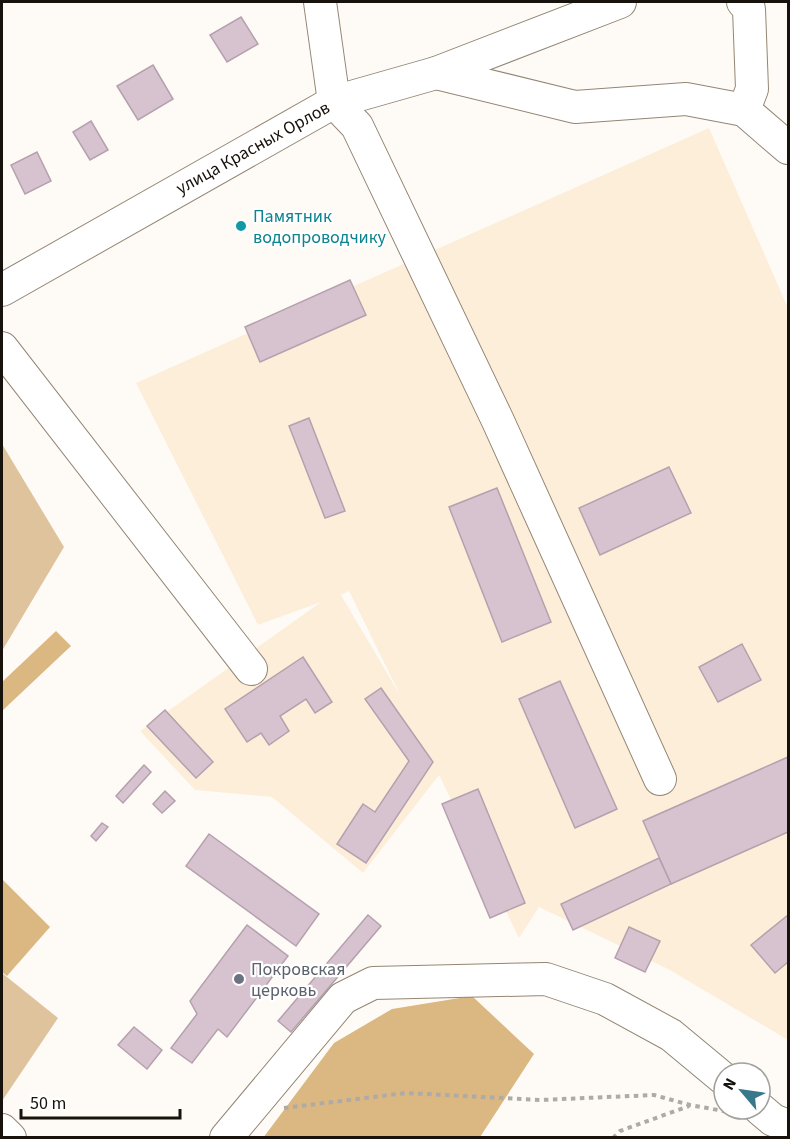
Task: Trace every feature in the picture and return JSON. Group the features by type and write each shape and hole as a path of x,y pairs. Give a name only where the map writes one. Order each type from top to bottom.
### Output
{"street":[{"path":"320,2 334,102 357,126 498,421 660,779"},
{"name":"улица Красных Орлов","path":"2,290 334,102 436,73 620,2"},
{"path":"743,2 749,9 752,89 744,110"},
{"path":"436,73 575,107 686,99 744,110 789,147"},
{"path":"2,348 251,669"},
{"path":"226,1137 343,998 373,983 546,979 605,999 671,1035 712,1069"},
{"path":"2,1130 10,1137"}],"path":[{"path":"247,1112 406,1093 540,1100 654,1095 690,1106 774,1118"},
{"path":"613,1137 620,1131 690,1106"}],"shaded area":[{"path":"709,128 788,308 788,1040 668,969 539,907 519,938 439,775 363,873 272,797 195,790 140,731 321,602 258,625 136,383","holes":["349,591 400,695 341,595"]},
{"path":"2,444 64,547 2,651"},
{"path":"56,631 71,646 2,711 2,682"},
{"path":"2,879 50,927 7,976 2,972"},
{"path":"2,973 58,1018 2,1101"},
{"path":"472,996 534,1054 480,1137 263,1138 334,1043 392,1009"}],"building":[{"path":"241,17 258,44 227,62 210,35"},
{"path":"153,65 173,99 138,120 117,86"},
{"path":"91,121 108,150 90,160 73,132"},
{"path":"37,152 51,181 25,194 11,165"},
{"path":"350,280 366,315 260,362 245,327"},
{"path":"309,418 345,511 325,518 289,426"},
{"path":"669,467 691,513 600,555 579,508"},
{"path":"497,488 551,622 502,642 449,507"},
{"path":"742,644 761,680 718,702 699,667"},
{"path":"303,657 332,702 315,713 306,699 280,716 289,731 269,745 261,733 247,742 225,709"},
{"path":"560,681 617,809 575,828 519,699"},
{"path":"381,688 433,762 366,863 337,844 363,804 375,812 409,761 365,699"},
{"path":"165,710 213,762 196,778 147,726"},
{"path":"788,757 788,832 671,884 643,821"},
{"path":"144,765 151,772 123,803 116,796"},
{"path":"478,789 525,903 490,918 442,804"},
{"path":"165,791 175,801 162,813 153,804"},
{"path":"102,823 108,827 96,841 91,836"},
{"path":"209,834 319,914 296,946 186,866"},
{"path":"659,858 671,884 573,930 561,904"},
{"path":"368,915 381,926 291,1032 278,1021"},
{"path":"788,915 788,962 775,973 751,945"},
{"name":"Покровская церковь","path":"247,925 288,956 227,1037 218,1029 192,1063 171,1048 197,1014 190,1001"},
{"path":"629,927 660,941 645,972 615,958"},
{"path":"134,1027 162,1050 147,1069 118,1045"}],"place":[{"name":"Памятник водопроводчику","path":"241,226"},
{"name":"Покровская церковь","path":"239,979"}]}
